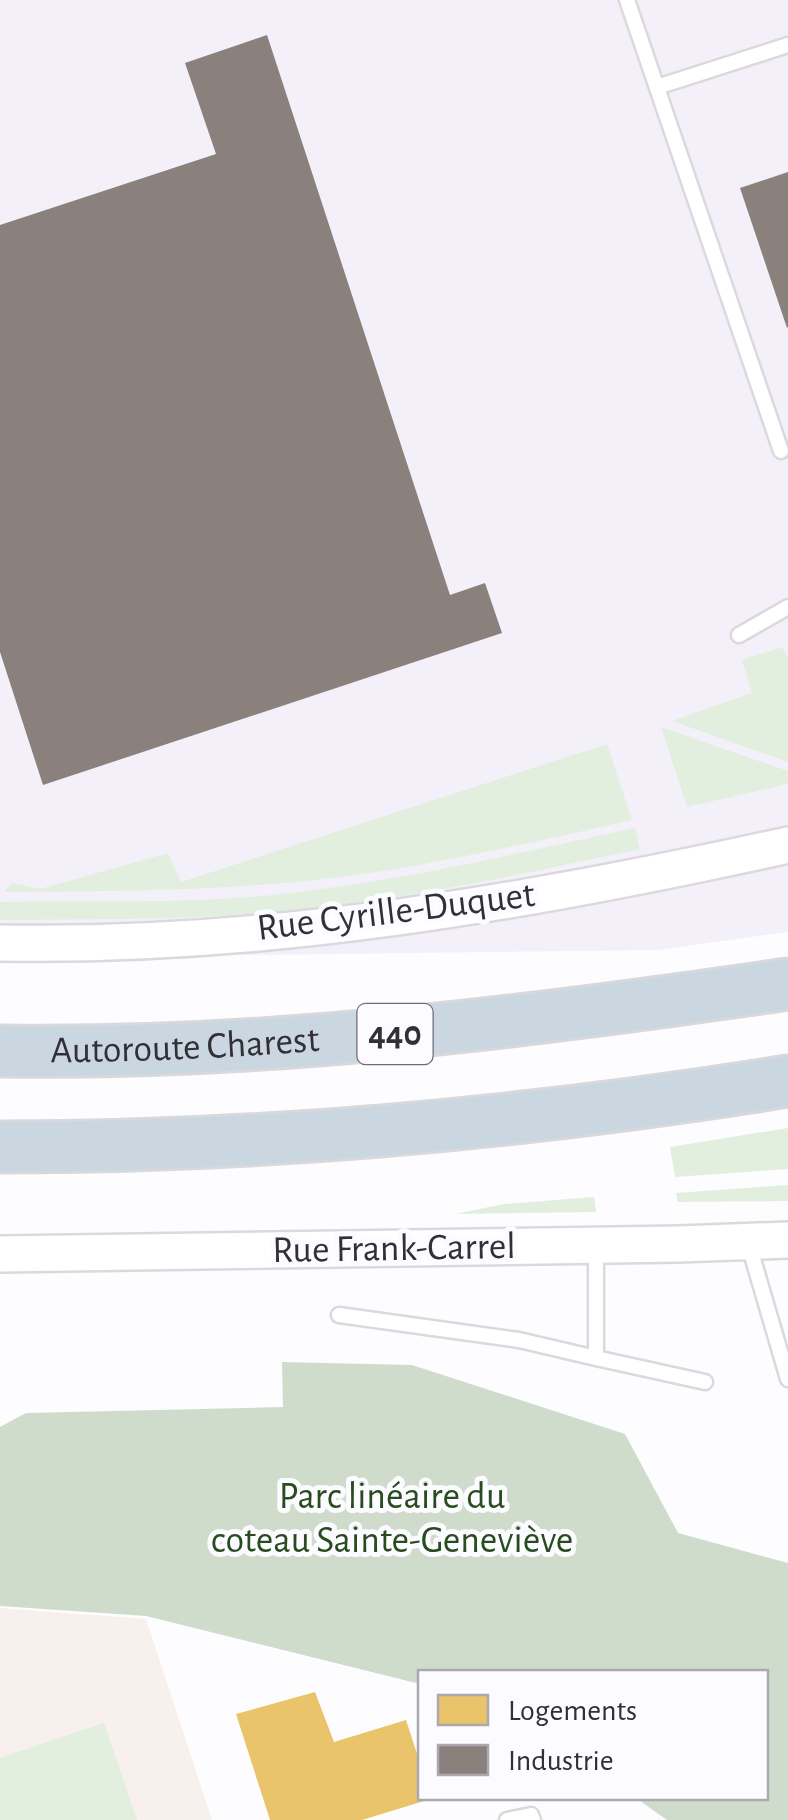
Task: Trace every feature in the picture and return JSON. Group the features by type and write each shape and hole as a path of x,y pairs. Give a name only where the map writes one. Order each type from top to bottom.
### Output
{"highway":[{"name":"Autoroute Charest","path":"0,1051 187,1048 458,1029 788,984"},
{"path":"0,1147 221,1143 398,1130 584,1110 788,1081"}],"street":[{"name":"Rue Cyrille-Duquet","path":"0,943 93,944 401,918 642,876 788,845"},
{"name":"Rue Frank-Carrel","path":"0,1254 788,1240"}],"lane":[{"path":"628,0 788,467"},
{"path":"657,86 788,44"},
{"path":"739,636 788,607"},
{"path":"748,1242 787,1370"},
{"path":"596,1246 596,1358"},
{"path":"339,1315 518,1340 705,1382"},
{"path":"506,1820 531,1815 533,1820"}],"shaded area":[{"path":"0,0 788,0 788,932 658,950 0,958"},
{"path":"0,1608 146,1619 212,1820 0,1820"}],"green space":[{"path":"782,647 788,657 788,762 672,721 752,693 742,660"},
{"path":"661,727 788,771 788,784 687,807"},
{"path":"607,744 632,820 430,863 318,880 184,889 4,892 12,883 40,889 168,853 181,882"},
{"path":"635,828 640,849 366,901 205,916 0,920 0,902 177,901 282,894 415,874"},
{"path":"788,1128 788,1169 675,1177 670,1147"},
{"path":"788,1185 788,1201 678,1202 676,1193"},
{"path":"594,1197 596,1212 455,1214 504,1204"},
{"name":"Parc linéaire du coteau Sainte-Geneviève","path":"282,1362 412,1365 625,1434 678,1533 788,1563 788,1820 667,1820 639,1800 768,1800 768,1670 418,1670 418,1684 146,1616 0,1606 0,1427 26,1413 283,1407"},
{"path":"104,1723 137,1820 0,1820 0,1758"}],"building: Logements":[{"path":"315,1692 334,1742 406,1720 418,1757 418,1800 427,1800 362,1820 270,1820 236,1714"}],"building: Industrie":[{"path":"267,35 450,595 485,583 502,633 43,785 0,652 0,225 216,154 185,63"},
{"path":"788,172 788,327 787,328 740,188"}]}
